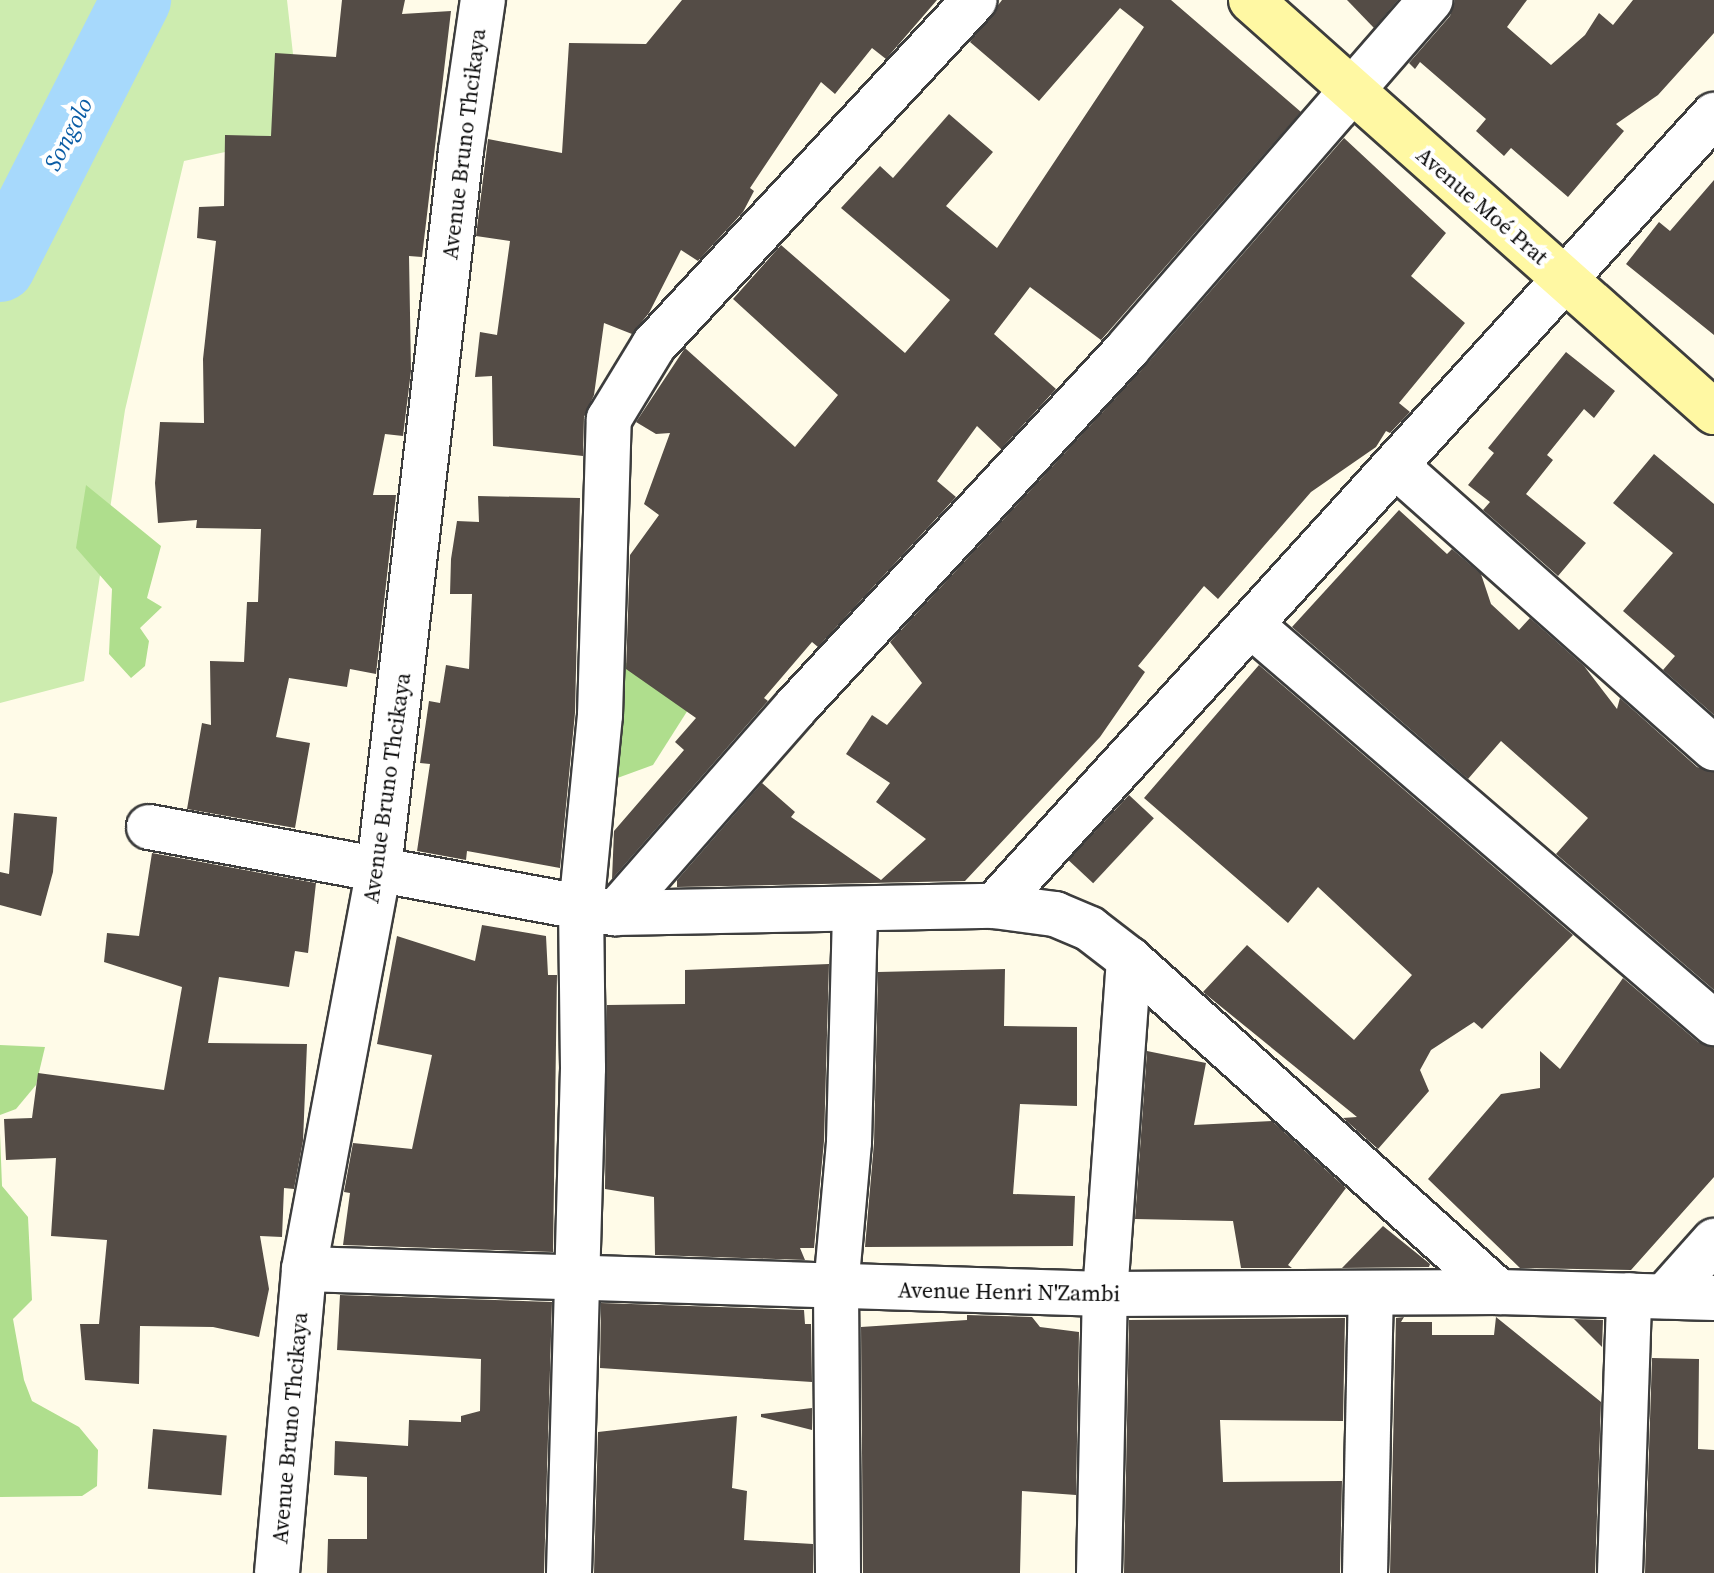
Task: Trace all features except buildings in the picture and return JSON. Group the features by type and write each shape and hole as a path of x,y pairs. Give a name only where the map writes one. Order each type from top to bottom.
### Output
{"street":[{"name":"Avenue Bruno Thcikaya","path":"277,1573 304,1269 379,869 461,150 483,0"},
{"path":"569,1573 574,1273 583,1068 598,911 609,419 654,345 975,0"},
{"name":"Avenue Moé Prat","path":"1251,0 1714,412"},
{"path":"598,911 795,708 1128,348 1431,0"},
{"path":"994,906 1714,115"},
{"path":"1396,466 1714,748"},
{"path":"1251,625 1714,1023"},
{"path":"149,827 598,911 994,906 1055,914 1090,929 1129,959 1499,1292"},
{"path":"838,1573 836,1288 849,1142 855,910"},
{"path":"1099,1573 1105,1294 1129,959"},
{"path":"1620,1573 1647,1296 1714,1241"},
{"name":"Avenue Henri N'Zambi","path":"304,1269 574,1273 836,1288 1105,1294 1499,1292 1714,1298"},
{"path":"1365,1573 1371,1294"}],"green space":[{"path":"0,0 287,0 302,135 184,161 125,410 84,681 0,703"},
{"path":"86,485 161,546 147,598 162,607 140,628 149,641 145,666 131,678 109,654 112,589 76,548"},
{"path":"618,658 693,702 653,765 601,784"},
{"path":"0,1045 45,1047 36,1085 16,1109 0,1115"},
{"path":"0,1133 2,1186 28,1217 32,1300 13,1319 24,1380 32,1401 79,1427 98,1450 97,1486 82,1496 0,1497"}],"waterway":[{"name":"Songolo","path":"0,267 136,0"}]}
